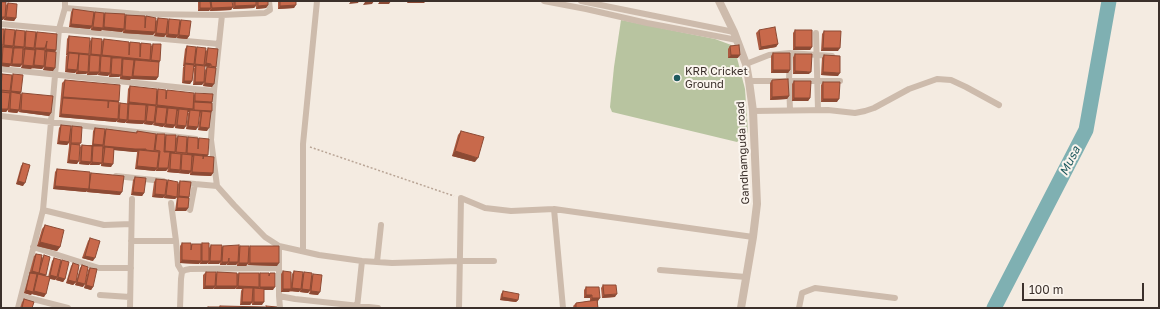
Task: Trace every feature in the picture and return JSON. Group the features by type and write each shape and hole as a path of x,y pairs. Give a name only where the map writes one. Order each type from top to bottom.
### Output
{"street":[{"path":"18,308 43,210 59,29 65,8 65,1"},
{"path":"65,8 139,14 222,15 265,13 270,10 269,1"},
{"path":"303,252 303,144 317,1"},
{"path":"544,1 571,4 610,15 647,23 736,36"},
{"path":"581,1 736,36"},
{"name":"Gandhamguda road","path":"719,1 736,36 746,64 750,81 753,112 757,204 741,308"},
{"path":"610,15 611,7"},
{"path":"222,15 214,91 211,140 217,186 265,237 279,246 303,252 362,261 392,263 494,261"},
{"path":"1,24 219,44"},
{"path":"816,33 818,110"},
{"path":"790,53 790,110"},
{"path":"746,64 769,55 790,53 837,56"},
{"path":"1,69 214,91"},
{"path":"753,112 828,110 855,113 874,108 909,90 937,79 951,80 966,86 999,105"},
{"path":"750,81 840,81"},
{"path":"1,116 211,140"},
{"path":"47,169 55,170"},
{"path":"110,176 172,182"},
{"path":"180,182 217,186"},
{"path":"190,210 195,184"},
{"path":"459,308 461,198 485,208 511,211 554,209 753,237"},
{"path":"130,308 132,199"},
{"path":"171,203 178,265 182,272 180,308"},
{"path":"554,209 563,308"},
{"path":"43,210 104,225 131,224"},
{"path":"377,262 381,225"},
{"path":"131,241 176,241"},
{"path":"272,308 280,308 279,246"},
{"path":"33,247 99,268 131,268"},
{"path":"357,307 362,261"},
{"path":"182,272 190,269 279,268"},
{"path":"660,270 746,278"},
{"path":"799,308 802,293 815,288 895,298"},
{"path":"100,295 130,298"},
{"path":"21,296 68,308"},
{"path":"279,296 357,307 378,308"}],"path":[{"path":"303,144 461,198"}],"green space":[{"name":"KRR Cricket Ground","path":"621,20 715,39 734,46 745,89 748,132 737,142 612,112 610,107"}],"building":[{"path":"200,1 210,1 211,8 200,8"},
{"path":"211,1 232,1 233,7 212,8"},
{"path":"235,1 256,1 256,5 235,6"},
{"path":"258,1 268,1 268,5 258,6"},
{"path":"280,1 296,1 296,5 280,6"},
{"path":"1,2 6,2 5,17 1,17"},
{"path":"8,3 17,4 16,18 6,17"},
{"path":"73,9 94,12 92,26 71,24"},
{"path":"95,12 104,13 103,28 93,27"},
{"path":"105,13 125,14 124,29 104,27"},
{"path":"126,15 145,16 145,28 146,16 156,18 155,32 125,30"},
{"path":"158,18 168,19 166,34 156,33"},
{"path":"169,19 180,20 178,35 168,34"},
{"path":"181,20 191,21 189,36 179,35"},
{"path":"775,27 778,44 761,47 759,30"},
{"path":"1,29 4,29 3,45 1,45"},
{"path":"5,29 15,30 13,46 4,45"},
{"path":"16,30 25,31 24,47 14,46"},
{"path":"795,30 812,30 812,47 795,47"},
{"path":"26,31 36,32 34,48 25,47"},
{"path":"824,31 841,31 840,48 823,48"},
{"path":"37,32 57,34 56,50 46,49 47,41 45,48 35,48"},
{"path":"69,36 90,38 89,54 68,52"},
{"path":"92,38 102,39 101,55 91,54"},
{"path":"104,39 129,42 129,55 130,42 140,43 140,57 141,43 151,44 150,60 102,55"},
{"path":"153,44 161,44 160,61 151,60"},
{"path":"739,45 740,55 731,55 730,46"},
{"path":"187,46 196,47 194,64 185,63"},
{"path":"3,47 13,48 11,64 2,63"},
{"path":"197,47 206,48 204,65 195,64"},
{"path":"14,48 23,48 22,64 12,64"},
{"path":"208,48 218,49 216,67 206,63"},
{"path":"25,49 35,50 33,66 23,65"},
{"path":"36,49 45,50 44,66 34,65"},
{"path":"47,51 56,52 55,68 45,67"},
{"path":"69,53 79,54 77,70 67,69"},
{"path":"773,53 790,53 790,70 773,70"},
{"path":"79,54 89,55 88,72 78,71"},
{"path":"795,54 812,54 811,72 795,71"},
{"path":"90,55 100,56 99,72 89,72"},
{"path":"824,55 840,56 840,73 823,72"},
{"path":"101,56 111,57 110,73 100,72"},
{"path":"112,58 122,58 121,75 111,74"},
{"path":"123,59 134,60 132,77 122,76"},
{"path":"135,60 159,62 158,77 133,76"},
{"path":"185,64 194,65 192,81 184,81"},
{"path":"196,65 205,66 204,82 195,82"},
{"path":"207,67 216,68 214,84 205,83"},
{"path":"2,74 12,75 10,91 1,90"},
{"path":"13,74 23,75 21,92 11,91"},
{"path":"788,79 789,96 772,97 772,80"},
{"path":"65,80 120,85 119,101 63,97"},
{"path":"794,81 811,81 810,98 794,98"},
{"path":"823,82 840,82 839,99 823,99"},
{"path":"130,86 157,89 156,105 129,102"},
{"path":"158,89 166,90 166,99 167,90 194,93 193,109 157,105"},
{"path":"1,92 10,93 8,109 1,109"},
{"path":"11,92 21,94 19,110 10,109"},
{"path":"22,93 53,96 51,113 21,110"},
{"path":"195,93 213,94 212,102 195,101"},
{"path":"63,98 108,101 108,108 109,101 119,102 118,119 61,114"},
{"path":"194,102 212,103 212,111 194,110"},
{"path":"120,103 128,104 127,120 119,119"},
{"path":"129,104 146,105 145,121 128,120"},
{"path":"148,105 156,106 154,122 146,121"},
{"path":"157,107 167,108 165,124 155,123"},
{"path":"168,108 177,109 175,125 166,124"},
{"path":"179,109 188,110 186,126 177,125"},
{"path":"190,110 200,111 198,127 188,126"},
{"path":"202,111 211,112 209,128 200,127"},
{"path":"61,125 71,126 69,142 59,141"},
{"path":"72,126 82,127 81,143 71,143"},
{"path":"95,128 105,129 103,145 93,144"},
{"path":"106,129 156,134 154,151 104,146"},
{"path":"461,131 484,137 478,158 455,151"},
{"path":"157,134 165,134 164,152 170,152 168,168 158,168 160,151 155,150"},
{"path":"166,135 176,135 175,152 165,151"},
{"path":"178,136 187,137 186,153 176,152"},
{"path":"188,137 198,138 198,149 199,138 209,139 208,155 187,153"},
{"path":"71,144 80,145 79,161 69,160"},
{"path":"82,145 92,146 91,162 81,161"},
{"path":"93,146 103,146 102,163 92,162"},
{"path":"105,147 114,148 113,164 103,163"},
{"path":"139,150 159,152 157,168 137,166"},
{"path":"171,153 181,154 180,170 170,169"},
{"path":"182,154 192,155 191,171 181,170"},
{"path":"194,155 203,156 203,159 204,156 214,157 213,173 192,172"},
{"path":"23,163 30,165 25,183 18,181"},
{"path":"57,169 90,172 89,189 55,186"},
{"path":"91,173 124,176 122,192 89,189"},
{"path":"135,177 146,178 144,193 133,192"},
{"path":"156,179 167,180 165,195 155,194"},
{"path":"168,180 178,182 177,197 166,195"},
{"path":"180,181 191,182 189,197 179,196"},
{"path":"178,197 189,198 188,208 177,208"},
{"path":"45,225 64,230 60,247 40,242"},
{"path":"90,238 100,241 95,258 85,256"},
{"path":"182,243 191,243 191,250 192,244 201,244 201,261 182,260"},
{"path":"202,243 209,243 209,261 202,261"},
{"path":"211,245 222,245 221,261 210,261"},
{"path":"239,245 238,262 229,262 229,258 228,262 222,262 223,246"},
{"path":"240,246 249,246 248,263 239,263"},
{"path":"250,246 279,246 279,263 250,263"},
{"path":"36,254 42,255 39,273 32,271"},
{"path":"44,255 50,257 46,275 39,273"},
{"path":"54,258 61,260 57,277 50,275"},
{"path":"62,260 69,262 65,279 58,277"},
{"path":"73,263 79,265 76,282 68,280"},
{"path":"82,265 88,267 85,284 77,282"},
{"path":"90,268 97,269 93,287 86,285"},
{"path":"283,271 291,272 291,289 283,289"},
{"path":"294,271 303,272 301,289 292,288"},
{"path":"206,272 216,272 215,286 205,286"},
{"path":"217,272 237,273 237,286 216,286"},
{"path":"304,272 312,273 310,290 302,289"},
{"path":"30,273 37,274 33,292 26,290"},
{"path":"239,273 259,273 259,287 238,286"},
{"path":"260,273 269,273 269,276 270,273 275,273 275,287 260,287"},
{"path":"38,274 50,277 46,294 34,291"},
{"path":"313,274 322,275 320,292 311,291"},
{"path":"603,285 616,285 617,294 604,295"},
{"path":"586,287 599,287 600,298 592,298 592,295 586,295"},
{"path":"243,288 253,288 252,302 242,302"},
{"path":"254,288 264,289 264,302 254,302"},
{"path":"503,291 519,294 518,300 502,297"},
{"path":"24,299 34,302 32,308 22,308"},
{"path":"597,300 598,308 576,308 576,303"},
{"path":"220,306 265,307 265,308 219,308"},
{"path":"266,306 277,307 277,308 266,308"},
{"path":"219,307 219,308 208,308"}],"waterway":[{"name":"Musa","path":"994,308 1086,130 1109,1"}],"place":[{"name":"KRR Cricket Ground","path":"677,78"}]}
